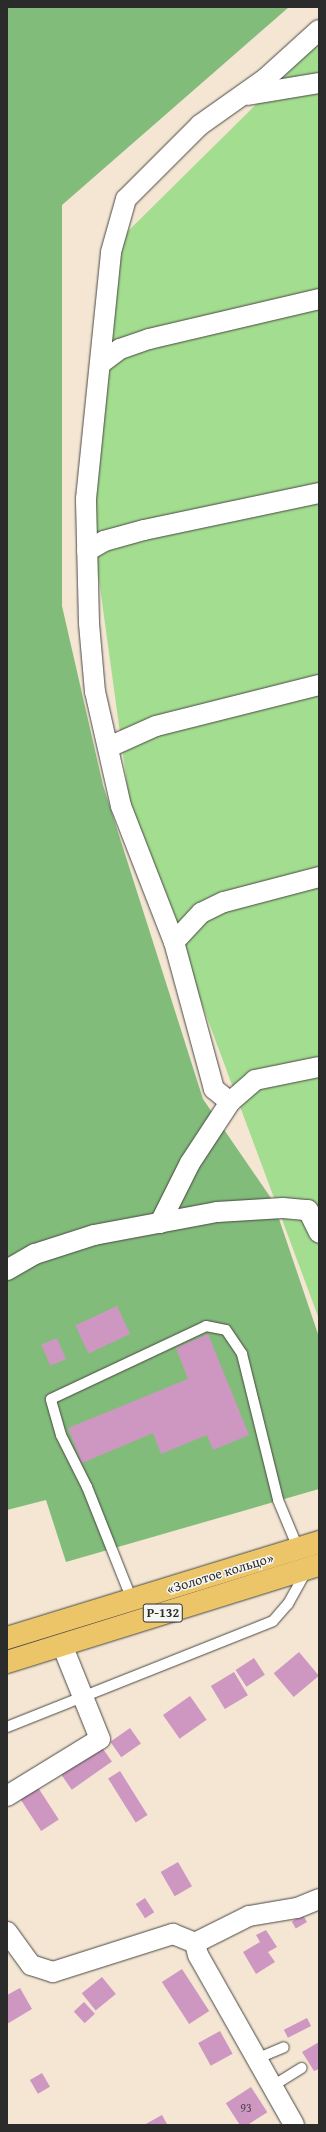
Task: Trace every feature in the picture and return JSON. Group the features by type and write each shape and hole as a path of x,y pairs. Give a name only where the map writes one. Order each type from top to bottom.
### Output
{"highway":[{"name":"«Золотое кольцо»","path":"7,1638 319,1542"},
{"name":"«Золотое кольцо»","path":"7,1662 313,1567"}],"street":[{"path":"230,1102 214,1089 174,942 121,806 109,747 95,692 87,552 86,499 111,252 126,199 200,125 241,96 319,30"},
{"path":"241,96 319,83"},
{"path":"100,364 120,349 149,339 319,299"},
{"path":"87,552 104,541 144,530 319,493"},
{"path":"109,747 156,726 319,685"},
{"path":"174,942 201,913 224,902 319,877"},
{"path":"160,1223 190,1163 230,1102 255,1080 319,1067"},
{"path":"7,1270 35,1254 87,1237 217,1212 283,1208 313,1208 319,1234"},
{"path":"7,1796 100,1739 82,1698 62,1645"},
{"path":"7,1932 31,1965 54,1972 173,1934 196,1943 249,1916 297,1908 319,1899"},
{"path":"196,1943 198,1955 271,2087 294,2125"}],"lane":[{"path":"132,1600 87,1487 61,1436 51,1399 206,1326 226,1330 242,1354 278,1500 298,1548"},
{"path":"7,1727 273,1621 288,1604 313,1567"},
{"path":"256,2059 284,2047"},
{"path":"271,2087 302,2068"}],"green space":[{"path":"7,7 289,7 62,205 62,606 103,785 203,1099 273,1201 319,1337 319,1489 66,1562 46,1500 7,1510"},
{"path":"319,42 319,1319 131,813 90,514 117,242"}],"building":[{"path":"117,1306 130,1334 88,1354 75,1325"},
{"path":"208,1334 249,1435 213,1450 207,1435 161,1454 153,1433 82,1463 68,1428 188,1379 176,1348"},
{"path":"57,1338 66,1359 50,1366 41,1345"},
{"path":"299,1652 319,1676 294,1697 274,1673"},
{"path":"254,1658 265,1675 246,1687 236,1670"},
{"path":"234,1672 248,1695 225,1709 211,1686"},
{"path":"190,1696 207,1720 180,1739 163,1715"},
{"path":"130,1728 141,1744 121,1757 110,1742"},
{"path":"101,1746 112,1762 72,1790 61,1774"},
{"path":"120,1771 148,1815 136,1823 108,1778"},
{"path":"37,1786 59,1820 41,1831 19,1797"},
{"path":"178,1862 192,1886 175,1896 161,1872"},
{"path":"145,1898 154,1912 145,1918 136,1904"},
{"path":"303,1915 307,1922 296,1928 292,1922"},
{"path":"266,1930 277,1947 268,1952 275,1962 256,1974 243,1952 260,1942 256,1935"},
{"path":"182,1969 209,2011 189,2024 162,1982"},
{"path":"102,1977 116,1994 96,2010 82,1993"},
{"path":"20,1988 32,2009 7,2024 7,1995"},
{"path":"84,2002 95,2014 85,2023 74,2012"},
{"path":"307,2018 311,2026 288,2038 284,2030"},
{"path":"220,2031 233,2054 211,2066 198,2043"},
{"path":"319,2042 319,2069 314,2071 302,2052"},
{"path":"42,2073 50,2087 38,2094 30,2080"},
{"path":"251,2087 267,2112 248,2125 240,2125 226,2103"},
{"path":"162,2115 167,2124 144,2125"}]}
